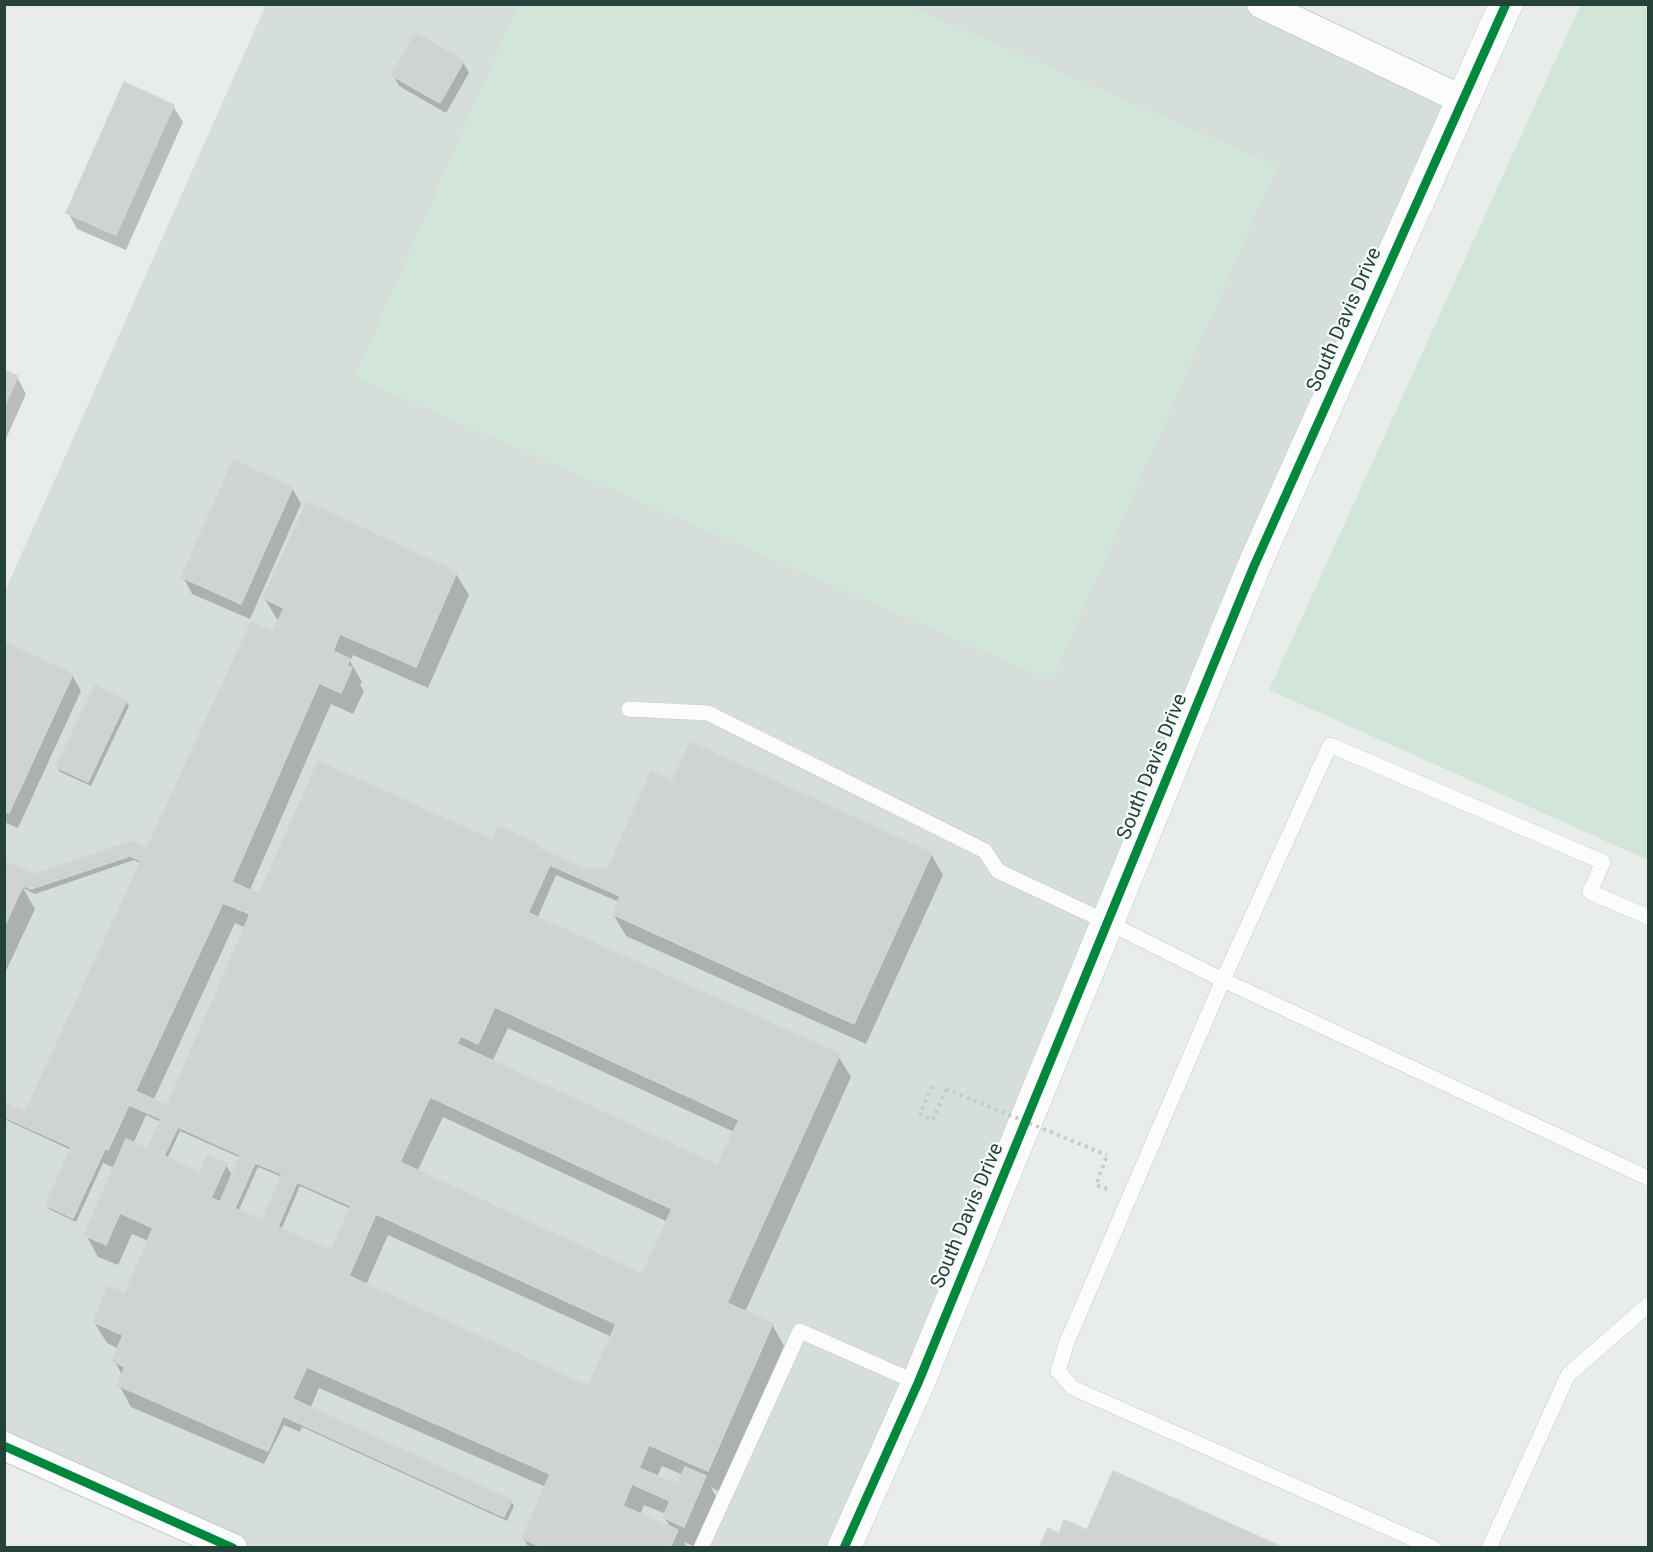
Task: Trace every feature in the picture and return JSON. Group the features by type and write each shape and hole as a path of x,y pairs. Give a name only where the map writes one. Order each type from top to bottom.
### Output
{"street":[{"path":"1261,4 1463,100"},
{"name":"South Davis Drive","path":"844,1548 918,1383 1254,566 1506,4"},
{"path":"4,1446 233,1548"}],"lane":[{"path":"629,709 708,713 985,851 998,871 1223,980 1648,1179"},
{"path":"1434,1548 1073,1388 1058,1371 1067,1342 1223,980 1330,745 1603,862 1590,892 1648,917"},
{"path":"1489,1548 1568,1375 1648,1305"},
{"path":"701,1548 800,1331 918,1383"}],"path":[{"path":"932,1086 920,1114 933,1120 946,1089 1107,1155 1096,1185 1109,1190 1113,1180"}],"shaded area":[{"path":"266,5 1261,5 1463,100 844,1547 233,1547 5,1446 5,591"}],"green space":[{"path":"1581,4 1648,5 1648,860 1269,690"},
{"path":"518,5 906,5 1277,166 1052,681 355,377"}],"building":[{"path":"416,33 464,61 440,103 391,75"},
{"path":"124,82 174,105 116,235 66,213"},
{"path":"4,370 18,376 4,407"},
{"path":"233,460 293,487 241,604 181,577"},
{"path":"307,502 457,572 416,667 340,634 333,651 350,659 347,666 352,668 341,693 319,683 232,882 259,894 318,761 492,840 498,826 539,844 533,858 541,862 520,909 840,1054 727,1303 773,1323 708,1471 649,1445 639,1468 677,1484 685,1467 706,1476 684,1527 663,1517 670,1501 632,1484 623,1506 678,1530 670,1548 543,1548 522,1538 550,1474 307,1367 287,1411 270,1403 251,1444 117,1385 125,1367 112,1361 123,1335 93,1322 108,1286 125,1293 153,1228 120,1213 106,1245 84,1235 126,1139 200,1172 207,1155 227,1163 211,1198 331,1250 358,1190 167,1105 250,914 223,903 108,1150 25,1112 251,622 273,632 284,608 263,598","holes":["495,1007 739,1120 717,1165 457,1044 461,1036 478,1044","430,1097 672,1209 642,1274 400,1162","376,1214 616,1324 588,1386 349,1276"]},
{"path":"6,643 73,674 9,813 4,811 4,647"},
{"path":"95,685 127,700 88,782 56,767"},
{"path":"690,742 932,853 854,1024 612,914"},
{"path":"651,771 672,780 620,896 550,865 528,913 520,909 541,862 533,858 538,848 589,870 608,868"},
{"path":"132,841 147,848 141,861 130,856 31,889 4,877 4,861 35,874"},
{"path":"4,877 23,886 4,927"},
{"path":"135,1091 358,1190 351,1206 297,1182 278,1227 262,1220 282,1174 255,1163 235,1208 220,1202 240,1155 178,1127 164,1156 147,1148 161,1119 129,1105"},
{"path":"4,1102 91,1142 65,1198 92,1143 105,1149 73,1218 45,1205 71,1147 4,1117"},
{"path":"293,1399 512,1500 504,1517 283,1416 268,1451 251,1444 270,1403 287,1411"},
{"path":"1113,1471 1284,1548 1039,1548 1048,1528 1059,1534 1064,1520 1087,1530"}],"cycle path":[{"path":"844,1548 918,1383 1254,566 1506,4"},
{"path":"4,1446 233,1548"}]}
